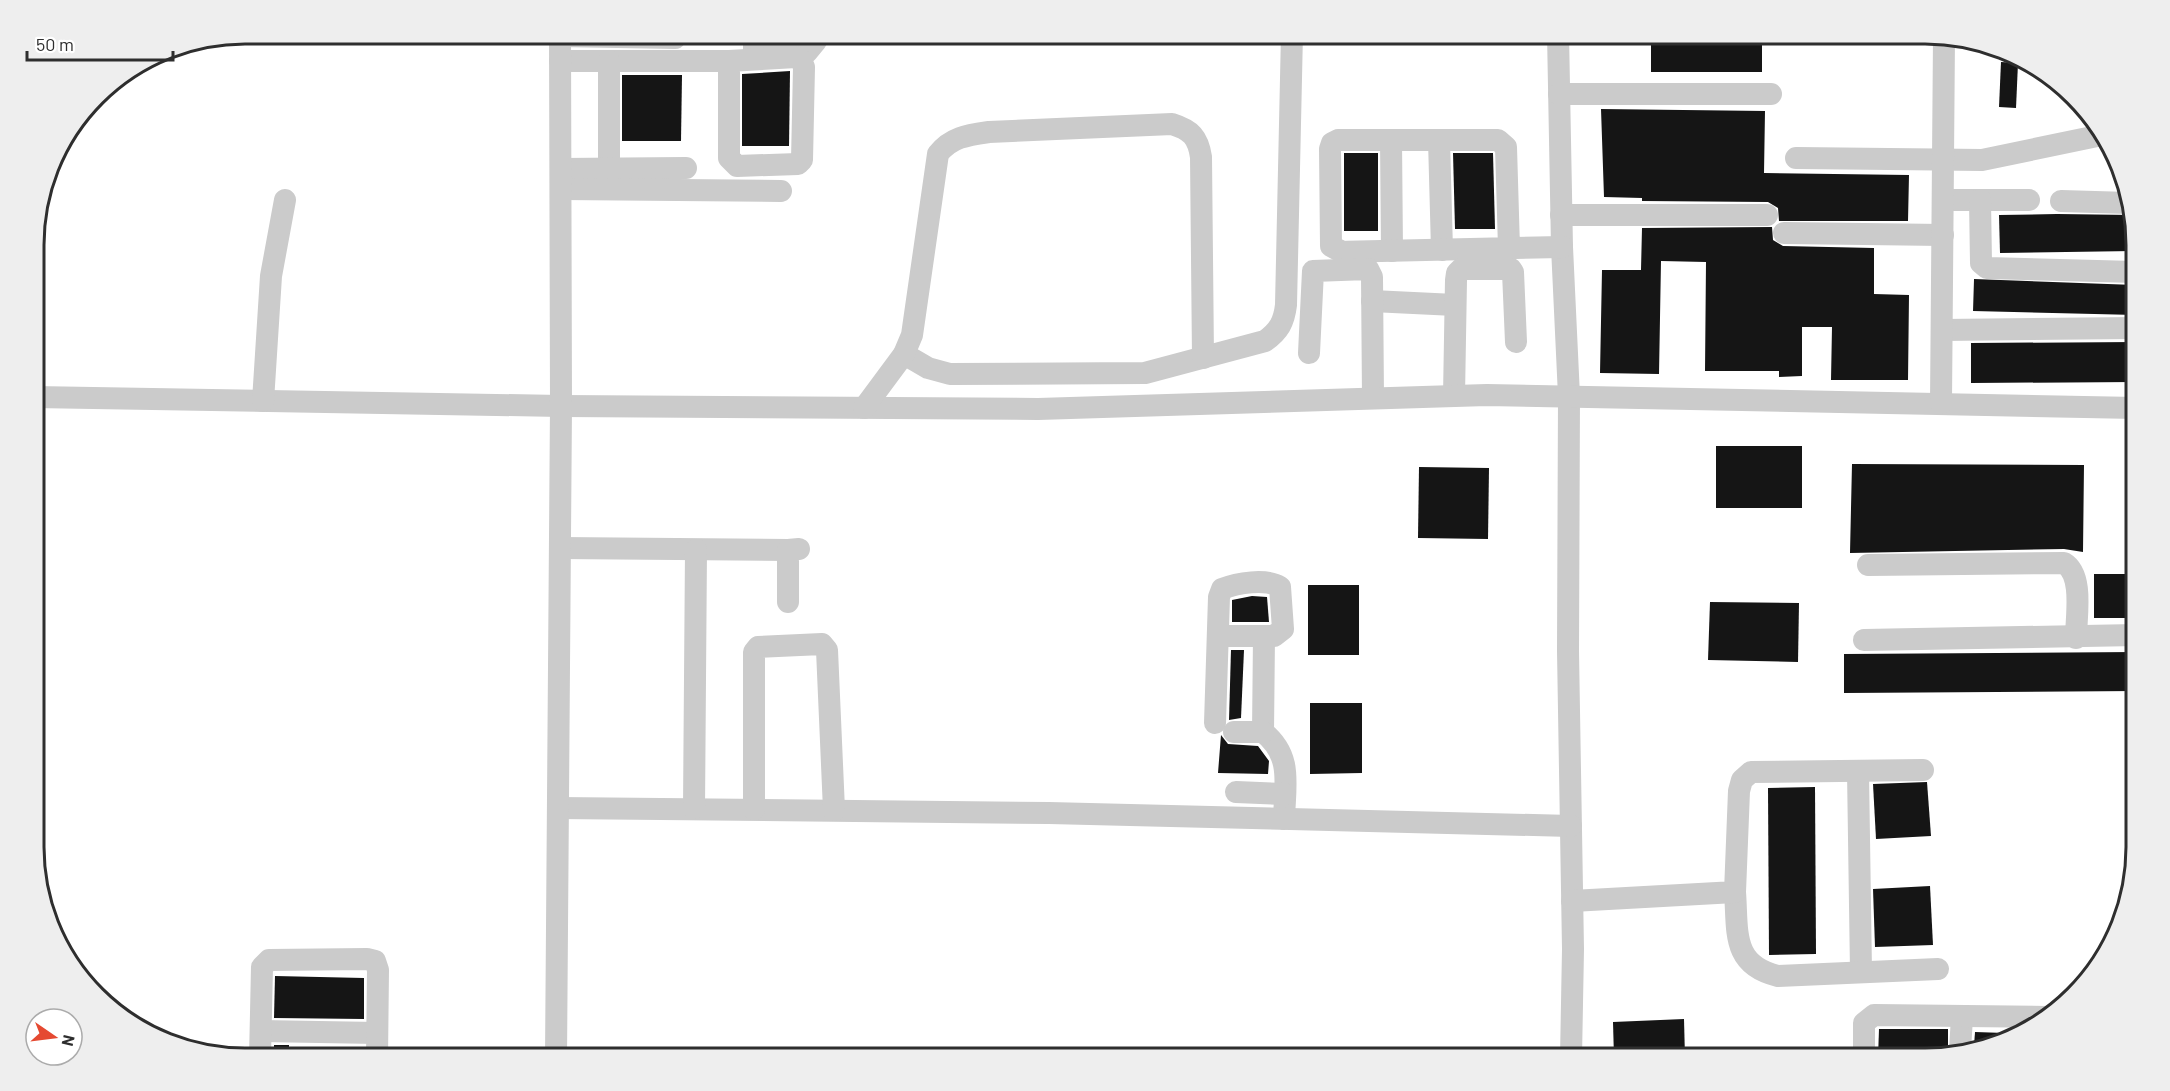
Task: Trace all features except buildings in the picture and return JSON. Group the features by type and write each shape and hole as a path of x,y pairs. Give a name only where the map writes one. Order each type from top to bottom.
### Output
{"street":[{"path":"556,1048 561,406 560,44"},
{"path":"754,44 754,50 758,52 807,52 814,44"},
{"path":"904,354 928,368 950,374 1145,373 1265,341 1276,333 1284,320 1292,44"},
{"path":"1557,44 1562,247 1569,396 1571,1047"},
{"path":"1941,403 1944,45"},
{"path":"560,61 729,61 796,57 801,60 804,67 802,160 798,164 737,165 729,158 729,61"},
{"path":"609,61 609,168"},
{"path":"1559,94 1771,94"},
{"path":"864,408 904,354 912,335 918,308 938,154 946,143 964,135 1172,124 1188,129 1198,140 1201,157 1203,358"},
{"path":"1796,158 1982,160 2095,136"},
{"path":"1509,248 1506,147 1498,140 1338,140 1332,143 1330,149 1331,246 1342,252 1562,247"},
{"path":"1391,140 1392,251"},
{"path":"1439,140 1442,250"},
{"path":"561,179 609,168 686,168"},
{"path":"561,179 781,191"},
{"path":"263,401 271,276 285,200"},
{"path":"1943,200 2029,200"},
{"path":"1980,200 1981,262 1987,268 2127,272"},
{"path":"2061,201 2122,203"},
{"path":"1561,215 1767,216"},
{"path":"1784,233 1943,235"},
{"path":"1309,353 1313,271 1368,269 1372,277 1373,399"},
{"path":"1454,396 1455,305 1457,273 1461,269 1511,269 1516,342"},
{"path":"1372,302 1455,305"},
{"path":"1942,330 2127,328"},
{"path":"44,397 561,406 1038,409 1454,396 1569,396 2127,408"},
{"path":"560,548 794,549 788,602"},
{"path":"694,808 696,550"},
{"path":"1868,565 2064,563 2072,568 2075,578 2076,638"},
{"path":"1218,636 1274,636 1283,628 1280,587 1274,583 1234,584 1222,589 1219,597 1218,636 1225,727 1263,732 1277,743 1285,767 1284,819"},
{"path":"1864,640 2127,635"},
{"path":"1263,732 1264,636"},
{"path":"754,809 754,651 758,647 822,644 827,650 834,810"},
{"path":"1923,770 1751,772 1742,780 1739,791 1735,892 1739,949 1755,967 1778,976 1938,969"},
{"path":"1858,771 1861,972"},
{"path":"1236,792 1285,794"},
{"path":"558,808 834,810 1571,826"},
{"path":"1572,900 1735,892"},
{"path":"260,1048 262,966 269,960 367,959 375,961 378,970 376,1048"},
{"path":"1864,1047 1864,1023 1874,1015 2032,1017"},
{"path":"1960,1045 1962,1017"},
{"path":"261,1031 377,1033"}]}
